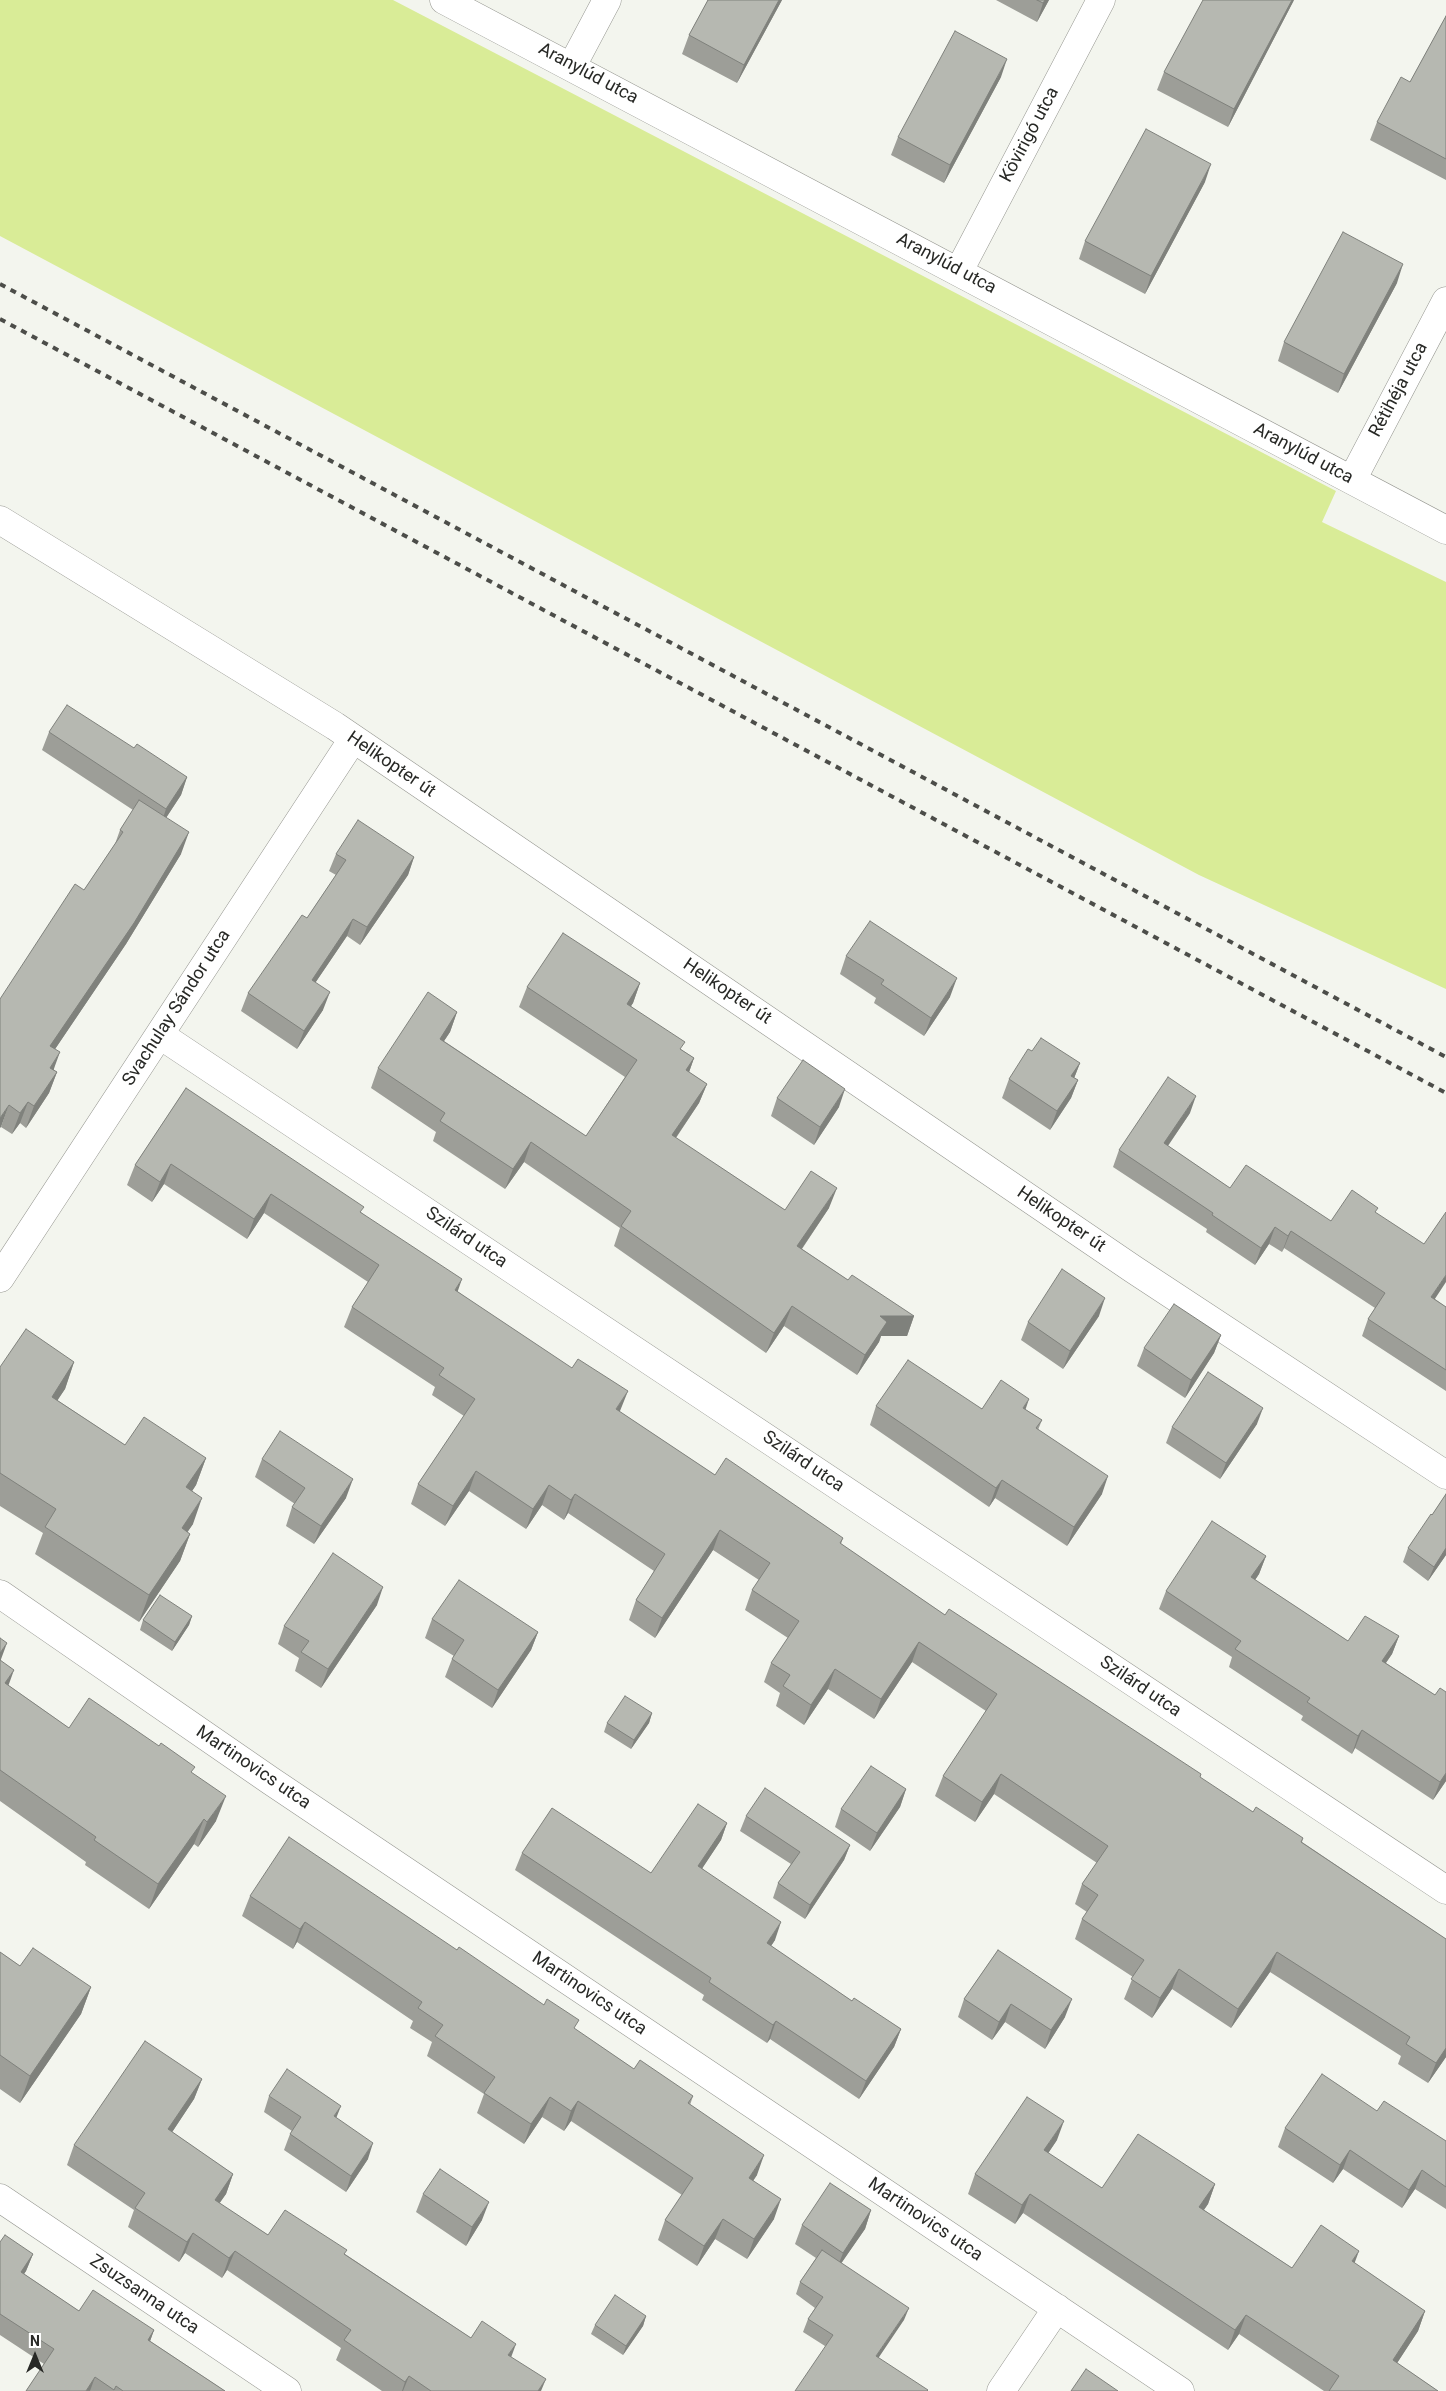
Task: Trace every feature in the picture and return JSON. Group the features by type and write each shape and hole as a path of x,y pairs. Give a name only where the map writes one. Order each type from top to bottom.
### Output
{"street":[{"name":"Aranylúd utca","path":"444,0 572,66 1446,530"},
{"path":"572,66 607,0"},
{"name":"Kövirigó utca","path":"959,271 1101,0"},
{"name":"Rétihéja utca","path":"1352,480 1446,301"},
{"name":"Helikopter út","path":"0,520 353,739 1133,1269 1446,1475"},
{"name":"Svachulay Sándor utca","path":"0,1278 353,739"},
{"name":"Szilárd utca","path":"160,1034 1446,1890"},
{"name":"Martinovics utca","path":"0,1594 271,1781 1180,2391"},
{"name":"Zsuzsanna utca","path":"0,2198 287,2391"},
{"path":"1002,2391 1057,2308"}],"green space":[{"path":"0,0 393,0 1336,491 1322,522 1446,582 1446,989 1199,875 0,236"}],"building":[{"path":"708,0 779,0 744,65 689,35"},
{"path":"1203,0 1292,0 1234,109 1164,72"},
{"path":"1446,16 1446,159 1377,122 1401,77 1410,82"},
{"path":"955,31 1007,59 950,165 898,137"},
{"path":"1146,129 1211,164 1151,276 1085,241"},
{"path":"1343,232 1403,264 1344,374 1284,342"},
{"path":"67,705 134,748 137,744 187,777 166,809 49,732"},
{"path":"139,800 189,832 134,923 50,1046 60,1052 50,1068 57,1072 34,1106 28,1102 20,1113 9,1105 0,1118 0,999 75,884 84,890 123,832 120,830"},
{"path":"358,820 414,857 367,927 353,919 312,980 330,992 304,1031 248,993 302,915 307,918 346,860 336,854"},
{"path":"870,921 957,978 931,1018 881,984 884,980 846,956"},
{"path":"563,933 640,983 627,1004 685,1042 680,1049 694,1058 686,1070 707,1084 672,1135 785,1210 811,1171 837,1188 797,1246 848,1280 852,1275 914,1316 880,1316 887,1322 865,1355 792,1306 774,1333 621,1226 631,1211 531,1142 513,1169 440,1121 445,1113 378,1068 428,992 457,1012 440,1039 586,1136 637,1060 527,987"},
{"path":"1041,1038 1080,1063 1071,1076 1078,1080 1057,1111 1009,1079 1028,1049 1032,1051"},
{"path":"803,1060 845,1089 820,1127 777,1098"},
{"path":"1168,1077 1196,1096 1164,1143 1230,1188 1246,1165 1331,1221 1352,1190 1378,1208 1375,1212 1424,1244 1446,1212 1446,1275 1431,1297 1446,1307 1446,1370 1368,1319 1385,1293 1291,1231 1288,1236 1275,1227 1261,1248 1212,1215 1213,1213 1119,1150"},
{"path":"186,1088 364,1207 360,1212 462,1279 455,1290 572,1368 578,1359 628,1391 616,1409 715,1475 726,1458 843,1538 840,1543 945,1615 949,1609 1201,1774 1200,1777 1253,1812 1256,1807 1303,1838 1301,1842 1446,1939 1446,2048 1436,2063 1406,2044 1410,2037 1277,1952 1238,2009 1179,1969 1160,1998 1131,1979 1144,1960 1082,1919 1098,1895 1082,1884 1108,1846 1001,1774 982,1802 943,1776 997,1694 919,1642 881,1699 835,1669 811,1705 783,1686 790,1675 771,1663 799,1621 752,1590 770,1563 720,1530 662,1618 636,1600 665,1554 575,1494 571,1500 549,1485 533,1509 476,1471 453,1506 418,1484 475,1399 439,1375 444,1368 352,1307 379,1265 271,1194 254,1219 171,1164 160,1182 135,1165"},
{"path":"1062,1269 1105,1298 1070,1351 1028,1322"},
{"path":"1174,1304 1221,1335 1191,1380 1144,1348"},
{"path":"26,1329 74,1362 52,1397 125,1445 144,1417 206,1458 186,1487 202,1498 182,1528 190,1534 149,1595 45,1527 56,1509 0,1473 0,1367"},
{"path":"908,1360 982,1409 1001,1380 1029,1399 1023,1408 1042,1420 1036,1428 1108,1476 1074,1527 1002,1480 996,1488 876,1406"},
{"path":"1208,1372 1263,1408 1226,1463 1172,1427"},
{"path":"280,1431 353,1479 321,1526 292,1507 305,1488 262,1459"},
{"path":"1446,1494 1446,1548 1434,1567 1408,1548"},
{"path":"1212,1521 1266,1556 1251,1577 1348,1641 1365,1616 1399,1636 1382,1661 1435,1695 1440,1688 1446,1692 1446,1773 1440,1782 1362,1730 1358,1736 1307,1702 1310,1698 1235,1649 1241,1641 1166,1591"},
{"path":"333,1553 383,1587 328,1669 301,1652 309,1641 284,1626"},
{"path":"459,1580 538,1632 498,1690 452,1659 464,1640 432,1619"},
{"path":"160,1595 192,1616 175,1642 143,1620"},
{"path":"0,1638 7,1643 0,1653"},
{"path":"0,1660 14,1670 5,1683 69,1728 89,1698 159,1746 161,1743 195,1767 191,1772 226,1796 207,1822 204,1819 158,1884 94,1840 96,1837 0,1770"},
{"path":"625,1696 652,1713 634,1740 607,1723"},
{"path":"871,1766 906,1789 877,1833 841,1809"},
{"path":"765,1788 850,1845 810,1905 778,1883 800,1852 746,1816"},
{"path":"698,1804 727,1823 698,1866 781,1922 767,1943 852,2001 854,1998 901,2029 866,2081 776,2021 773,2025 709,1982 711,1978 522,1853 552,1808 651,1873"},
{"path":"289,1837 457,1950 459,1947 544,2005 547,1999 579,2020 574,2028 634,2069 640,2060 693,2096 688,2103 764,2155 749,2178 781,2199 754,2239 723,2219 704,2246 665,2220 693,2178 578,2101 571,2111 550,2097 531,2124 484,2093 495,2077 435,2036 443,2025 418,2008 422,2002 305,1922 300,1929 250,1896"},
{"path":"33,1948 91,1987 30,2076 0,2055 0,1952 20,1966"},
{"path":"998,1950 1072,1999 1051,2030 1011,2004 999,2022 964,1999"},
{"path":"145,2041 202,2079 168,2129 233,2174 215,2200 268,2235 285,2210 347,2250 344,2254 471,2338 482,2321 516,2344 508,2355 546,2379 538,2391 431,2391 409,2376 405,2382 344,2340 351,2330 235,2251 229,2258 193,2233 187,2242 135,2208 145,2193 74,2145"},
{"path":"287,2069 341,2106 334,2116 373,2143 351,2176 290,2134 301,2117 269,2096"},
{"path":"1322,2074 1377,2111 1384,2101 1446,2141 1446,2187 1422,2170 1409,2190 1350,2150 1340,2165 1285,2128"},
{"path":"1027,2097 1064,2121 1044,2150 1102,2188 1138,2134 1215,2184 1199,2207 1292,2268 1321,2225 1359,2251 1352,2261 1425,2311 1393,2360 1438,2391 1329,2391 1339,2376 1246,2315 1235,2330 1030,2194 1022,2205 975,2174"},
{"path":"440,2169 489,2202 472,2227 423,2194"},
{"path":"830,2183 871,2210 843,2253 802,2225"},
{"path":"5,2235 33,2254 21,2272 79,2311 93,2290 154,2330 148,2340 225,2391 123,2391 116,2386 114,2390 95,2377 86,2391 26,2391 54,2349 0,2314 0,2242"},
{"path":"822,2250 909,2308 876,2356 927,2391 795,2391 833,2335 808,2319 823,2297 800,2282"},
{"path":"615,2295 646,2316 626,2346 595,2325"},
{"path":"1086,2369 1118,2391 1071,2391"}],"railway":[{"path":"0,284 1446,1057"},
{"path":"0,319 1446,1093"}]}
